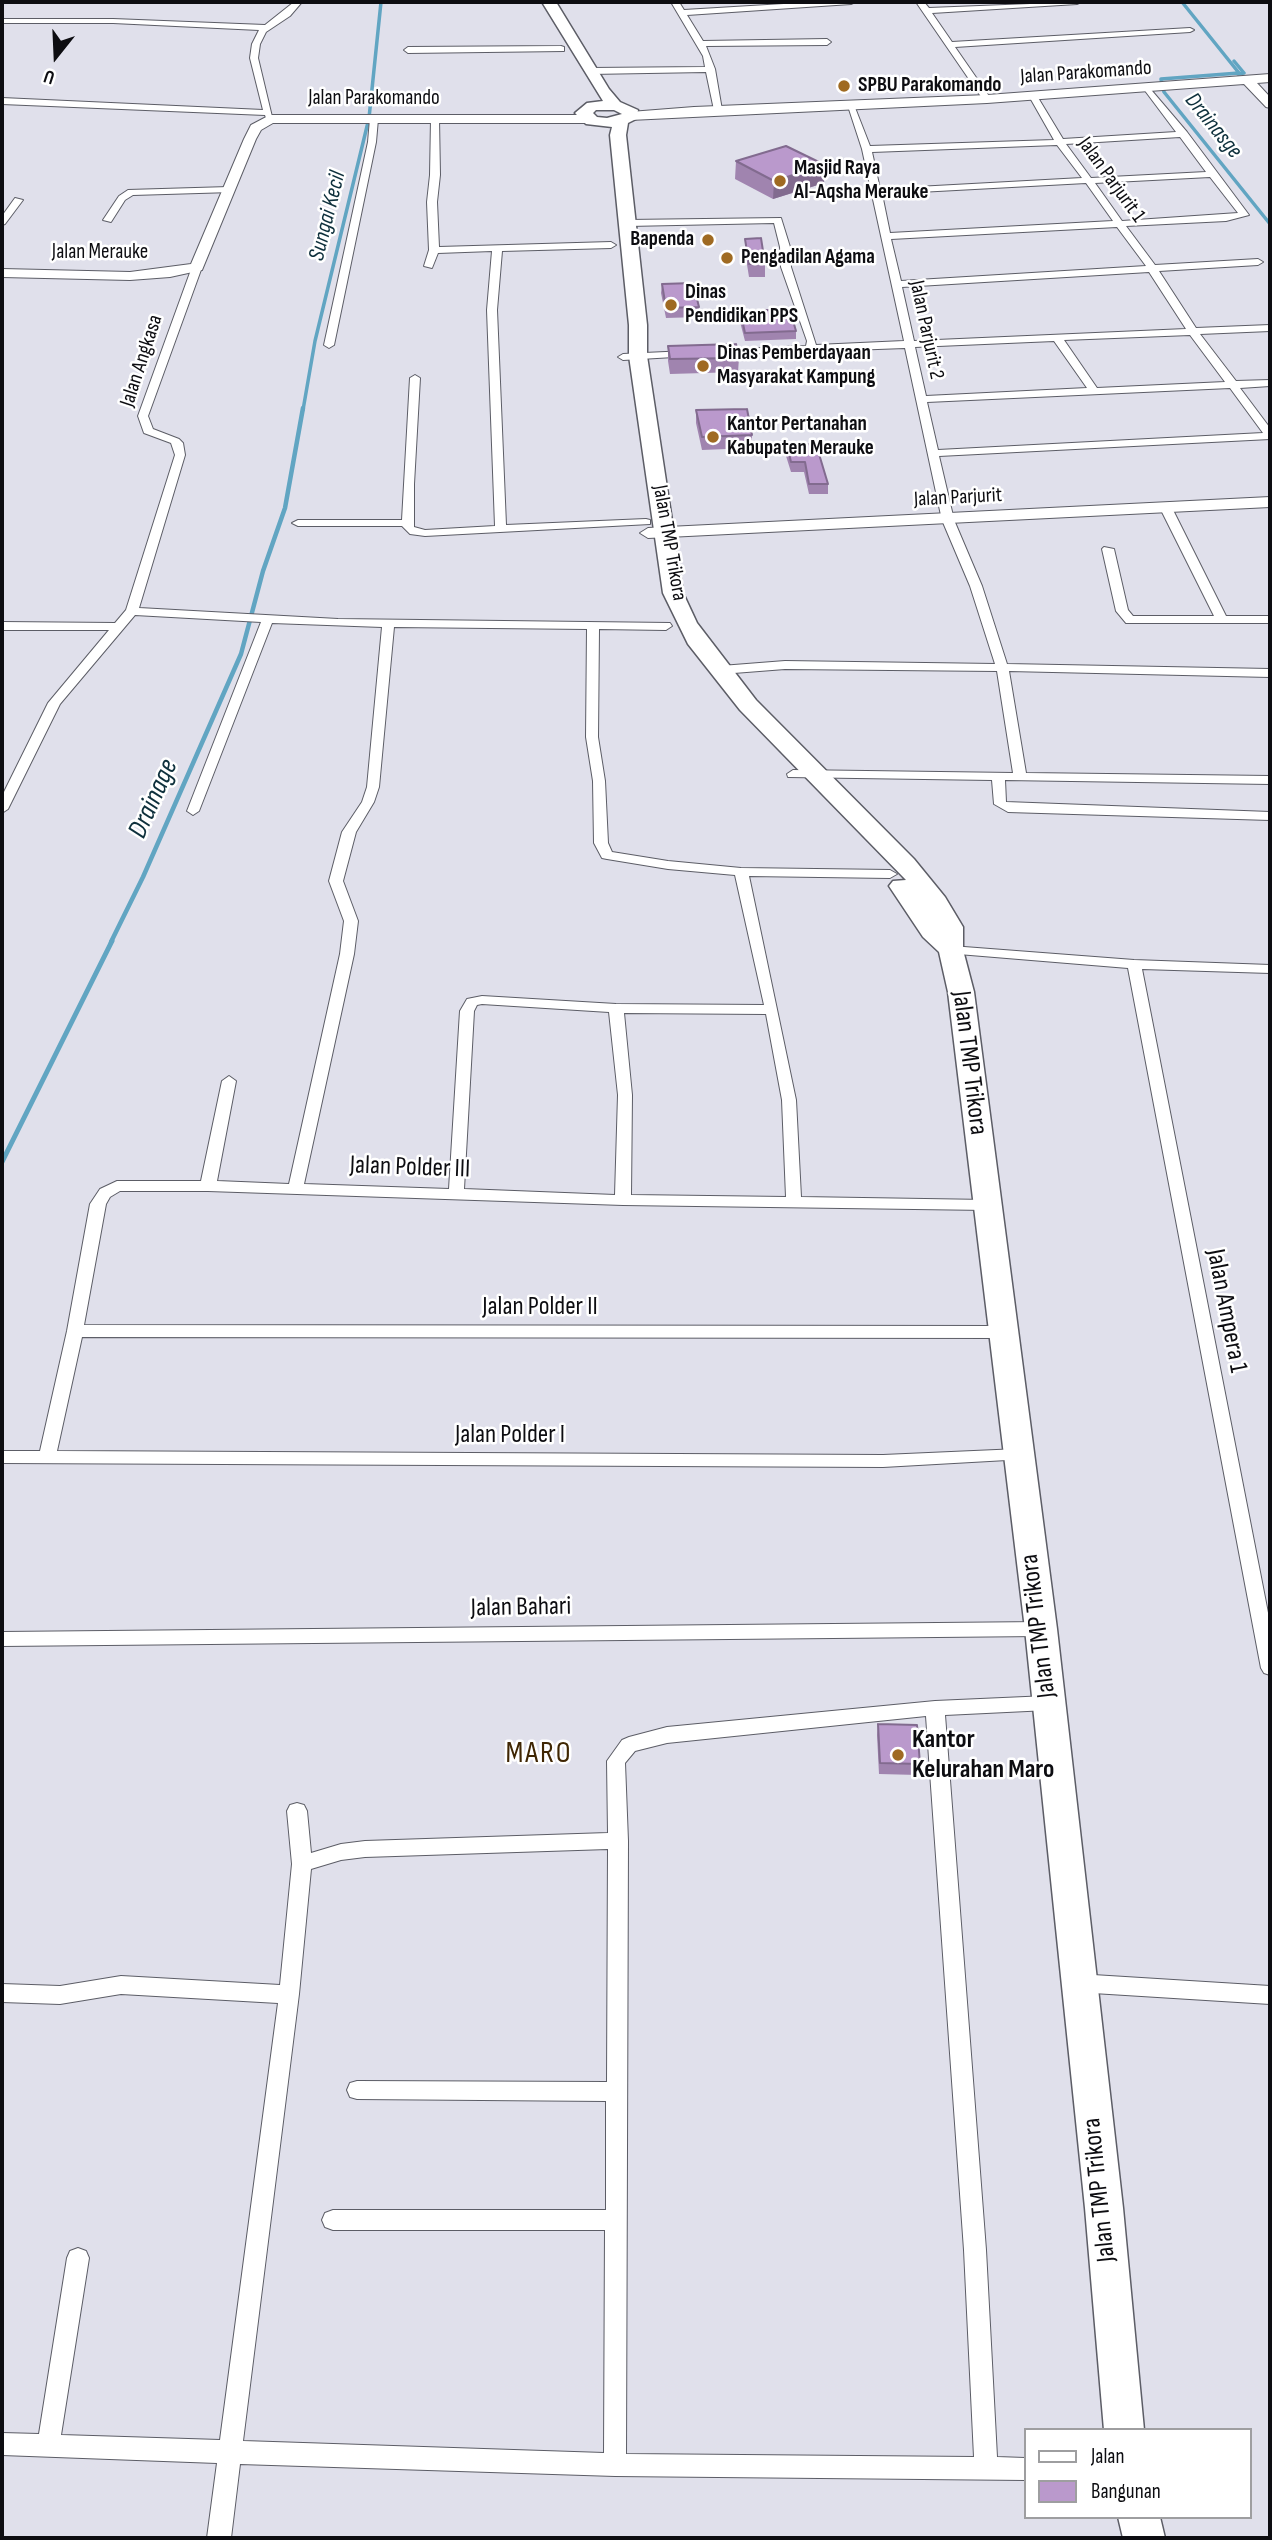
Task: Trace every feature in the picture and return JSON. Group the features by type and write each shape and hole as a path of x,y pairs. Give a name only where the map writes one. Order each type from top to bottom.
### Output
{"highway":[{"name":"Jalan TMP Trikora","path":"536,2 561,49 604,144 618,238 638,325 631,357 637,446 653,529 673,593 686,623 748,705 906,863 929,892 951,927 951,950 961,992 1041,1629 1077,1983 1104,2208 1124,2428"},
{"path":"549,2 590,71 624,113"},
{"path":"588,106 624,113"},
{"name":"Jalan TMP Trikora","path":"618,238 618,135 624,113"},
{"name":"Jalan TMP Trikora","path":"620,329 631,357 653,529 654,584 666,626 721,701 890,874 932,932 951,950"},
{"path":"1139,2519 1144,2538"}],"street":[{"path":"2,101 269,116 254,54 259,37 298,2"},
{"path":"675,2 701,44 711,69 719,110"},
{"path":"682,13 851,2"},
{"path":"920,2 952,45 986,99"},
{"path":"927,11 1077,2"},
{"path":"2,20 113,21 267,28"},
{"path":"952,45 1190,30"},
{"path":"701,44 827,42"},
{"path":"408,50 561,49"},
{"path":"590,71 711,69"},
{"name":"Jalan Parakomando","path":"624,113 986,99 1270,78"},
{"path":"1248,80 1270,104"},
{"path":"886,236 1244,215 1147,89"},
{"path":"1033,96 1060,142 1184,134"},
{"path":"850,105 867,149"},
{"name":"Jalan Parakomando","path":"269,116 369,119 516,117 588,106"},
{"name":"Jalan Angkasa","path":"132,611 180,455 175,441 148,431 143,416 197,267 229,190 253,133 269,116"},
{"path":"329,345 372,142 369,119"},
{"path":"429,266 434,250 432,202 435,119"},
{"name":"Jalan Parjurit 1","path":"867,149 1060,142 1152,268 1192,330 1270,435"},
{"name":"Jalan Parjurit 2","path":"867,149 948,520 976,586 1002,667 1020,775"},
{"path":"876,192 1211,174"},
{"path":"108,220 122,198 131,191 229,190"},
{"path":"2,222 18,200"},
{"path":"434,250 497,248 618,238 778,220 785,247 786,267 812,341 811,348"},
{"path":"497,248 492,310 501,529"},
{"path":"897,284 1258,262"},
{"name":"Jalan Merauke","path":"2,273 130,276 170,273 197,267"},
{"path":"631,357 1270,327"},
{"path":"1056,336 1094,391"},
{"path":"415,379 408,523 408,528 414,532 653,529"},
{"path":"922,399 1270,383"},
{"path":"934,453 1270,435"},
{"name":"Jalan Parjurit","path":"653,529 948,520 1270,502"},
{"path":"1166,508 1222,620"},
{"path":"298,523 408,523"},
{"path":"1108,549 1122,611 1130,620 1270,620"},
{"path":"2,809 5,795 54,703 132,611 388,624 666,626"},
{"path":"193,811 263,619"},
{"path":"295,1189 347,954 351,921 336,881 349,832 368,802 373,787 388,624"},
{"path":"2,626 119,627"},
{"path":"593,626 592,737 599,781 602,850 607,855 619,859 741,872 890,874"},
{"path":"721,670 830,665 1270,673"},
{"path":"793,774 1270,780"},
{"path":"998,775 1000,804 1008,808 1270,816"},
{"path":"741,872 789,1100 794,1202"},
{"path":"951,950 1134,964 1270,969"},
{"name":"Jalan Ampera 1","path":"1134,964 1270,1668"},
{"path":"456,1194 467,1011 472,1002 482,1000 615,1008 772,1010"},
{"path":"615,1008 625,1095 623,1200"},
{"path":"208,1186 229,1082"},
{"name":"Jalan Polder III","path":"47,1457 99,1204 105,1193 117,1186 208,1186 623,1200 987,1205"},
{"name":"Jalan Polder II","path":"75,1331 1005,1332"},
{"name":"Jalan Polder I","path":"2,1457 883,1461 1019,1455"},
{"name":"Jalan Bahari","path":"2,1639 1041,1629"},
{"path":"615,2465 618,1841 616,1761 629,1745 667,1735 934,1708 1048,1703"},
{"path":"934,1708 975,2250 986,2470"},
{"path":"219,2538 300,1901 302,1864 297,1811"},
{"path":"302,1864 365,1849 618,1841"},
{"path":"1077,1983 1270,1995"},
{"path":"2,1993 60,1995 121,1985 263,1995 289,1994"},
{"path":"357,2090 616,2092"},
{"path":"333,2220 615,2220"},
{"path":"48,2446 78,2258"},
{"path":"2,2444 615,2465 1024,2469"}],"building":[{"path":"786,146 825,165 774,181 736,161"},
{"path":"761,238 765,264 749,264 745,239"},
{"path":"693,283 699,307 666,308 662,284"},
{"path":"740,310 790,310 796,331 745,333"},
{"path":"736,344 739,358 670,359 668,346"},
{"path":"747,409 752,435 702,437 696,410"},
{"path":"816,444 828,484 809,484 805,462 791,462 787,445"},
{"name":"Kantor Kelurahan Maro","path":"878,1724 917,1725 920,1764 880,1763"}],"waterway":[{"name":"Sungai Kecil","path":"303,410 315,341 369,118 381,2"},
{"name":"Drainasge","path":"1182,2 1239,73 1161,79 1164,92 1270,224"},
{"name":"Sungai Kecil","path":"1234,61 1244,73 1238,74"},
{"name":"Drainage","path":"111,942 143,877 241,654 263,571 285,508 303,408"},
{"name":"Drainage","path":"2,1162 112,941"}],"place":[{"name":"SPBU Parakomando","path":"844,86"},
{"name":"Masjid Raya Al-Aqsha Merauke","path":"780,181"},
{"name":"Bapenda","path":"708,240"},
{"name":"Pengadilan Agama","path":"727,258"},
{"name":"Dinas Pendidikan PPS","path":"671,305"},
{"name":"Dinas Pemberdayaan Masyarakat Kampung","path":"703,366"},
{"name":"Kantor Pertanahan Kabupaten Merauke","path":"713,437"},
{"name":"Kantor Kelurahan Maro","path":"898,1755"}],"district":[{"name":"MARO","path":"539,1754"}]}
